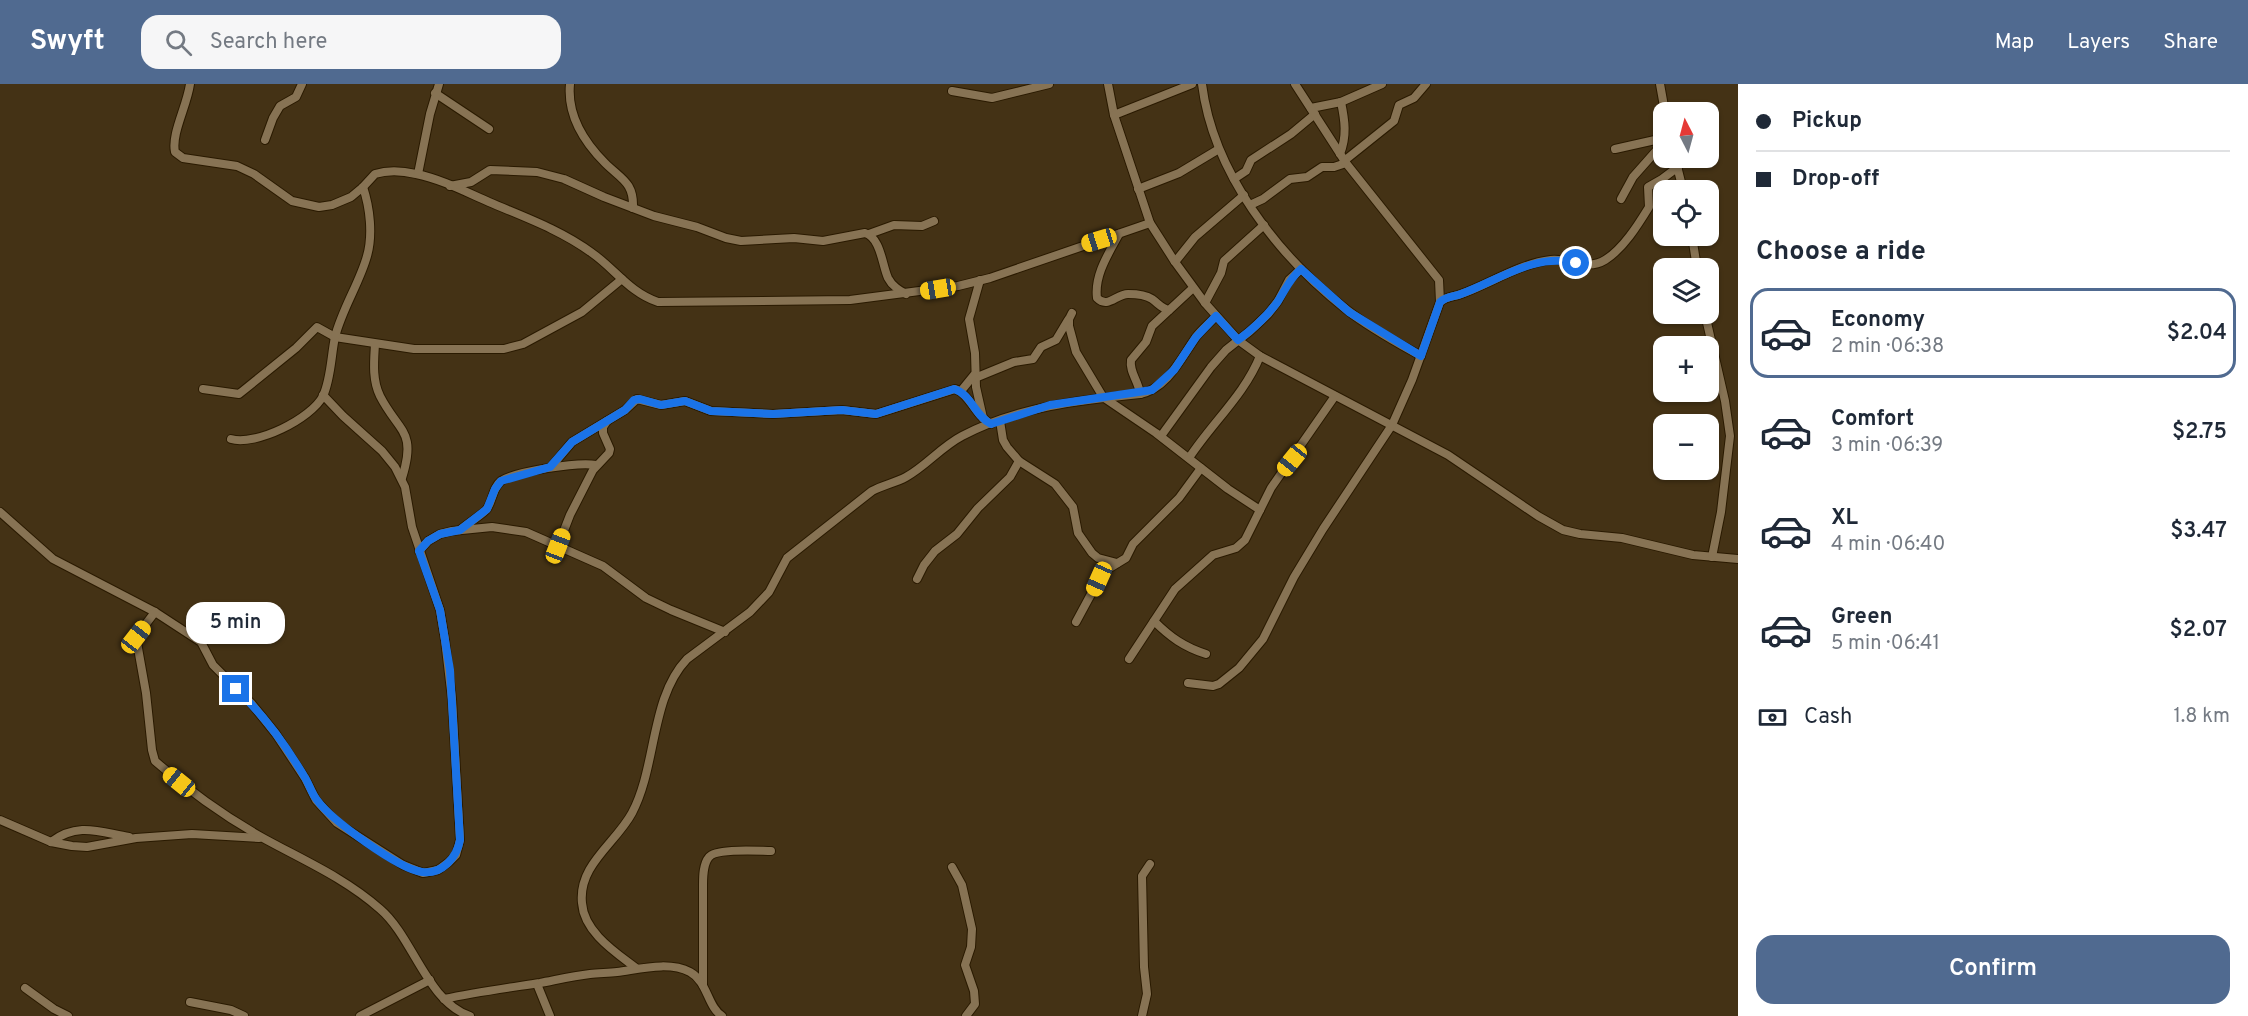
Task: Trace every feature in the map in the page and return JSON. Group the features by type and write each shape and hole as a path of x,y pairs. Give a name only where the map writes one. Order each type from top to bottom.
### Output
{"street":[{"path":"190,84 188,98 173,143 175,152 183,158 237,166 254,174 292,201 319,207 342,202 363,187 375,174 381,172 418,174 570,238 593,253 647,298 671,303 811,301 906,294 958,286 1150,223"},
{"path":"265,140 280,106 296,97 302,84"},
{"path":"418,174 435,93 439,84"},
{"path":"570,84 572,110 578,128 605,164 627,182 631,191 633,208"},
{"path":"952,91 992,98 1043,84"},
{"path":"1108,84 1114,116 1150,223 1193,288 1238,340 1260,356 1448,455 1538,516 1563,530 1622,538 1693,555 1738,559"},
{"path":"1114,116 1192,84"},
{"path":"1202,84 1209,118 1219,149 1234,179 1263,225 1301,269 1349,312 1421,356"},
{"path":"1188,683 1213,686 1219,684 1239,668 1263,639 1294,576 1392,425 1421,356 1440,302 1441,290 1435,275 1343,160 1295,84"},
{"path":"1234,179 1246,171 1251,160 1291,134 1313,111 1383,84"},
{"path":"1250,205 1263,199 1290,179 1307,177 1322,167 1334,167 1382,132 1395,119 1399,105 1414,98 1426,84"},
{"path":"1660,84 1663,102"},
{"path":"435,93 489,129"},
{"path":"1341,102 1346,130 1343,160"},
{"path":"1615,149 1653,142"},
{"path":"1138,189 1179,173 1219,149"},
{"path":"1621,199 1633,177 1653,153"},
{"path":"1440,302 1447,297 1461,294 1490,280 1537,263 1561,260 1593,265 1604,261 1623,242 1649,207 1648,187 1677,168"},
{"path":"450,186 471,182 490,170 537,172 564,179 654,216 741,241 794,238 832,241 860,233 869,234 894,225 922,226 934,221"},
{"path":"231,439 242,442 271,434 312,408 323,395 335,337 367,255 369,219 363,187"},
{"path":"1174,262 1195,237 1244,195"},
{"path":"1205,303 1221,273 1224,261 1263,225"},
{"path":"869,234 878,248 889,279 906,294"},
{"path":"1119,234 1100,275 1096,290 1097,298 1107,303 1123,294 1137,294 1150,298 1169,310"},
{"path":"1161,436 1211,368 1268,314 1290,280 1301,269"},
{"path":"203,389 239,394 296,348 316,328 335,337 414,349 514,347 582,312 622,279"},
{"path":"980,280 969,319 975,354 975,377 987,422"},
{"path":"1140,394 1138,381 1131,369 1131,360 1146,342 1152,326 1193,288"},
{"path":"961,392 975,377 1014,362 1033,359 1041,347 1056,340 1070,316 1076,352 1103,397 1161,436 1243,501 1260,510"},
{"path":"636,968 601,939 590,926 582,903 583,886 592,865 632,812 642,785 672,676 687,659 750,612 763,599 787,558 872,491 883,484 906,477 948,444 987,422 1000,421 1035,409 1103,397 1140,394 1152,390 1168,376 1196,337 1216,316"},
{"path":"1707,324 1725,400 1730,436 1721,512 1712,557"},
{"path":"0,512 53,559 155,612 201,642 213,665 251,703 276,734 306,778 316,800 337,823 403,865 423,873 438,870 456,855 460,840 452,699 440,610 419,551 402,478 408,440 380,395 375,380 375,344"},
{"path":"1189,458 1216,420 1242,390 1260,356"},
{"path":"550,467 572,442 625,410 637,399 661,405 685,401 704,409 723,412 773,414 842,410 876,414 954,389 961,392 987,422"},
{"path":"323,395 382,451 402,478"},
{"path":"1129,659 1182,581 1192,575 1213,555 1236,548 1245,540 1276,481 1335,396"},
{"path":"558,546 570,515 596,465 610,451 603,433 603,427 607,421"},
{"path":"1000,421 1003,440 1019,461 1055,484 1073,507 1078,533 1092,553 1098,558 1117,563"},
{"path":"917,579 935,551 957,534 978,508 1010,477 1019,461"},
{"path":"460,530 487,509 501,481 550,467 596,465"},
{"path":"1076,622 1103,572 1129,555 1133,544 1174,504 1201,468"},
{"path":"419,551 428,541 440,534 492,527 513,529 558,546 603,567 646,598 725,632"},
{"path":"155,612 136,637 155,761 212,808 262,838 349,884 381,909 393,921 444,999 470,1016"},
{"path":"1154,621 1174,640 1187,648 1206,654"},
{"path":"0,820 51,842 87,847 136,838 209,834 262,838"},
{"path":"51,842 76,829 136,838"},
{"path":"703,986 703,885 708,857 733,851 771,851"},
{"path":"1142,1016 1148,994 1144,968 1142,876 1150,864"},
{"path":"952,867 962,885 972,929 965,965 974,991 975,1004 966,1016"},
{"path":"444,999 477,991 537,984 588,974 661,967 689,971 703,986 715,1009 722,1016"},
{"path":"360,1016 430,980"},
{"path":"537,984 550,1016"},
{"path":"25,988 68,1016"},
{"path":"190,1002 231,1010 244,1016"}],"route":[{"path":"236,689 251,703 276,734 306,778 316,800 337,823 403,865 423,873 438,870 456,855 460,840 452,699 450,670 440,610 419,551 428,541 440,534 460,530 487,509 501,481 550,467 572,442 625,410 634,400 640,399 661,405 685,401 711,411 773,414 842,410 881,414 954,389 960,390 977,414 991,424 1050,405 1140,394 1152,390 1174,370 1196,337 1216,316 1238,340 1268,314 1290,280 1301,269 1349,312 1421,356 1440,302 1444,298 1461,294 1518,268 1553,260 1576,263"}]}
